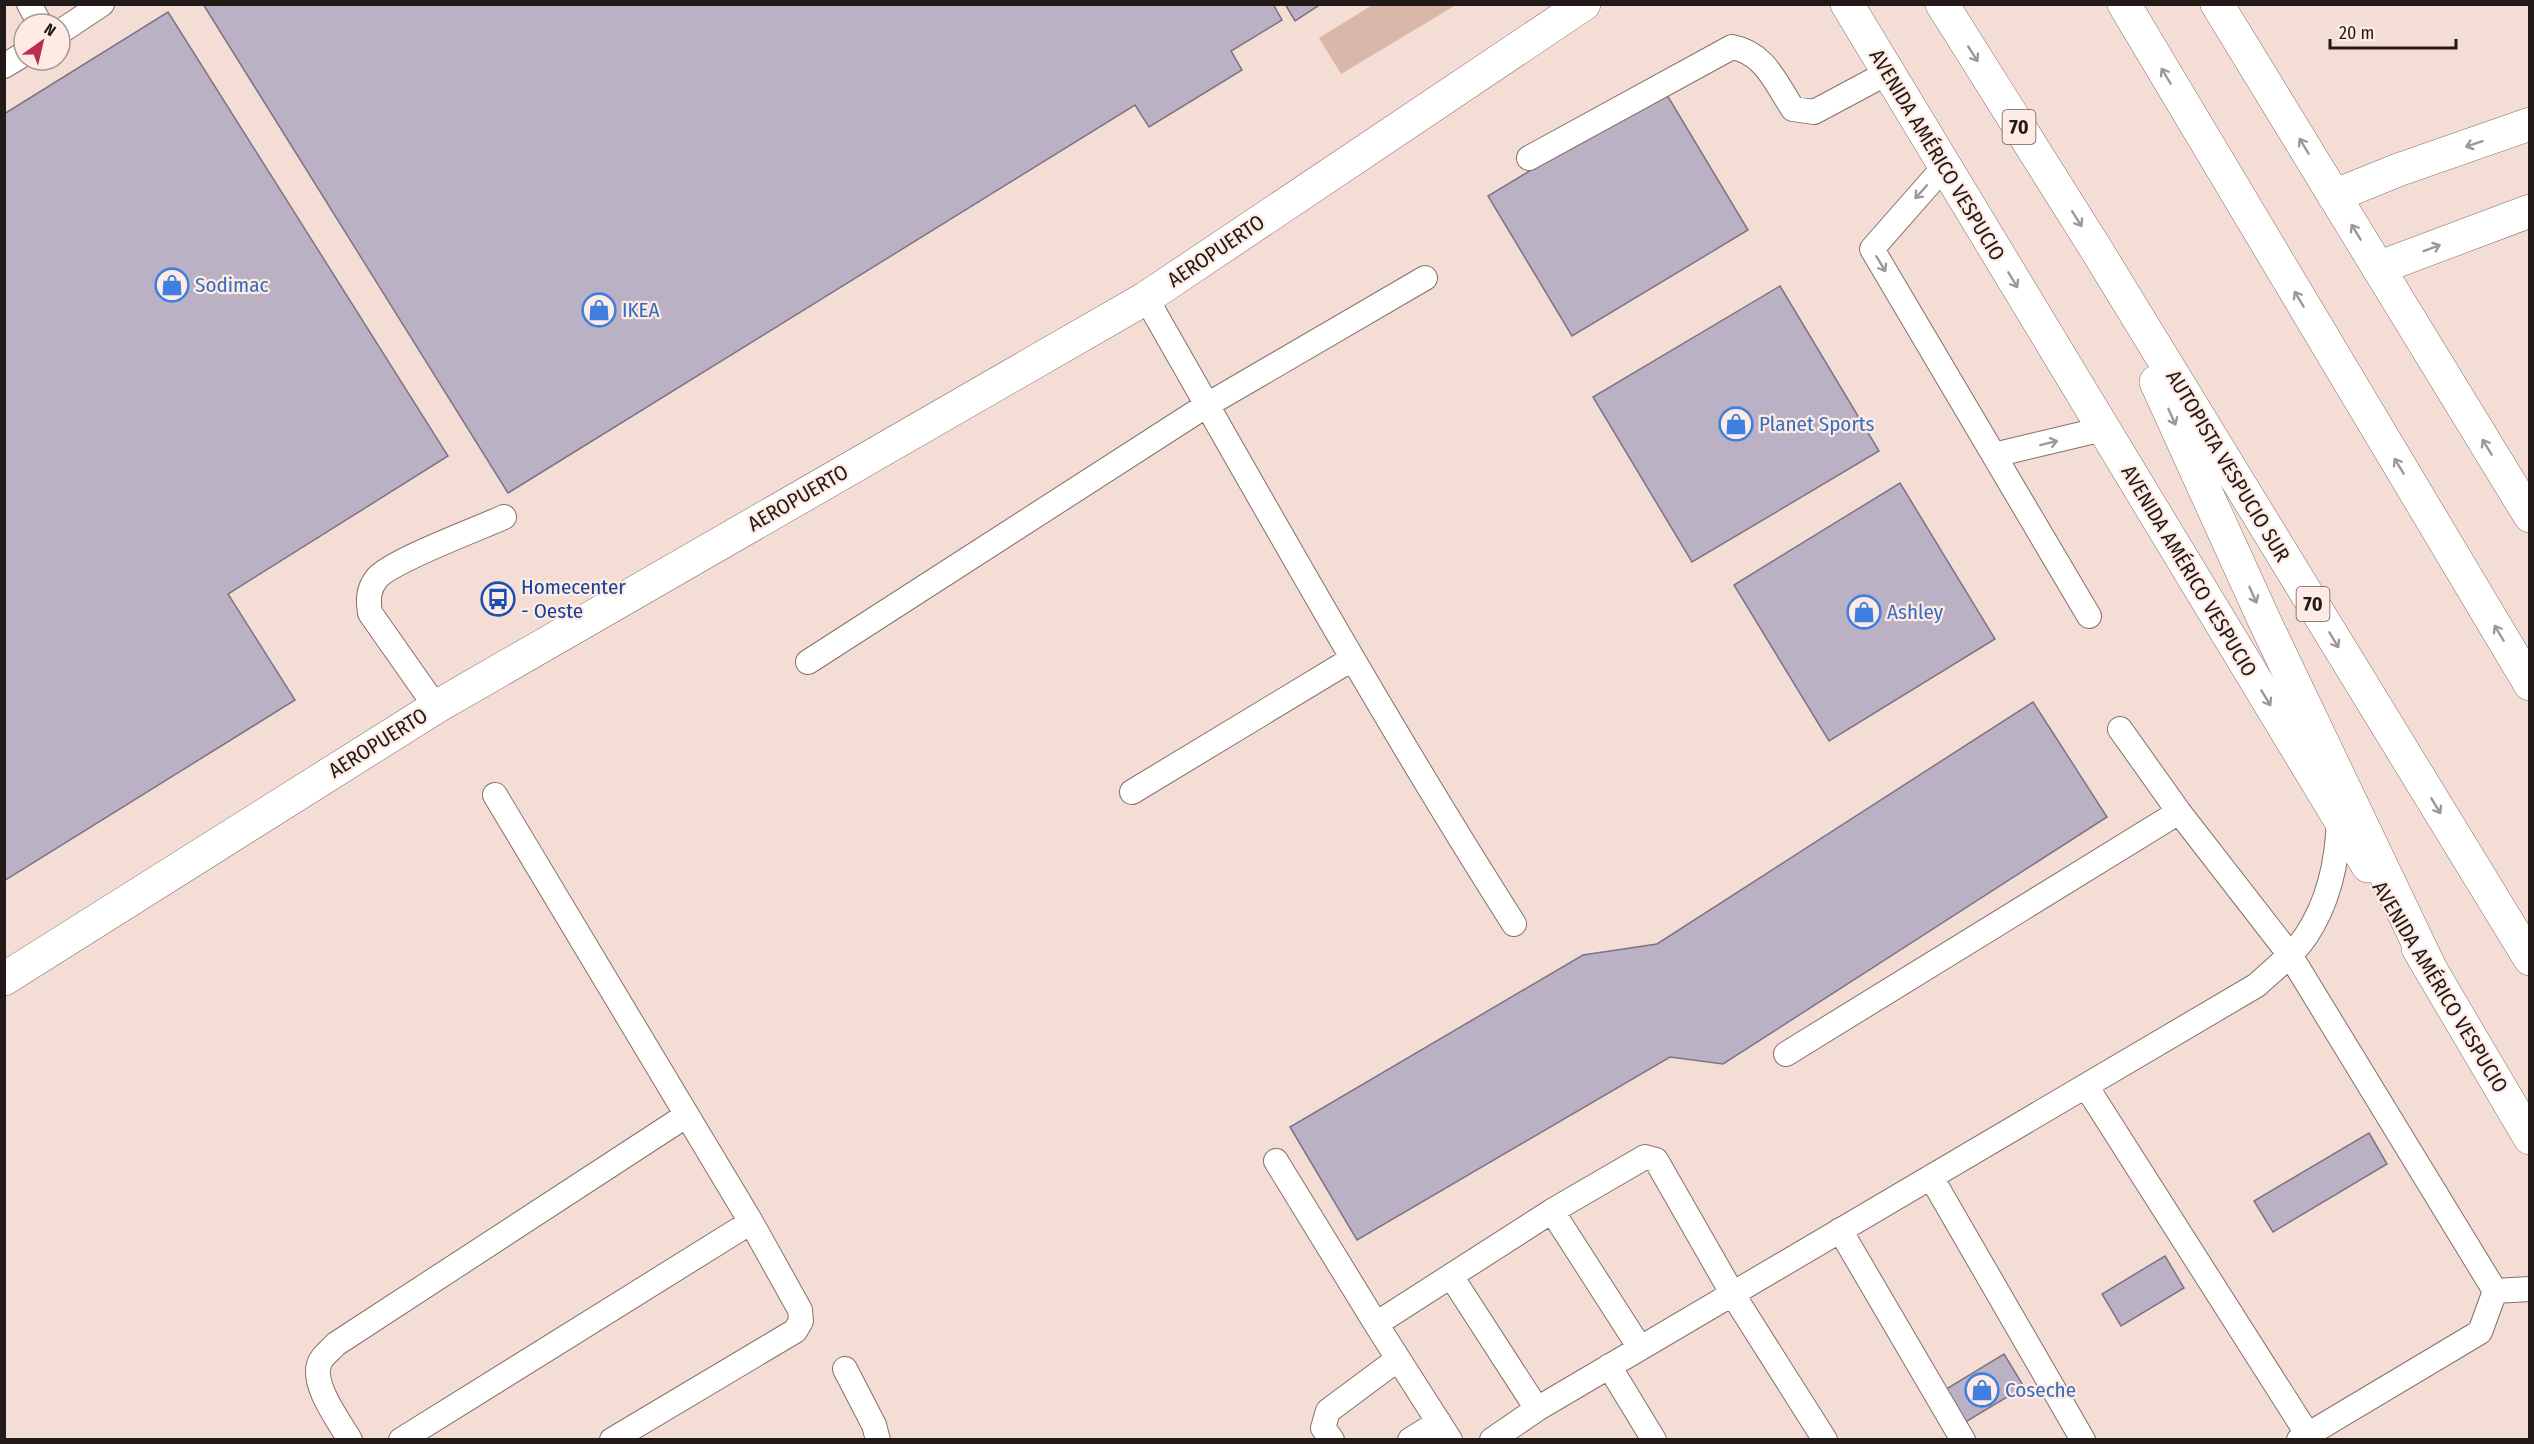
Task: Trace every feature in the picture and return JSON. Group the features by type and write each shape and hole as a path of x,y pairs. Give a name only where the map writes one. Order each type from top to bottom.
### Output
{"main road":[{"name":"AEROPUERTO","path":"4,979 436,706 1146,298 1584,4"},
{"name":"AVENIDA AMÉRICO VESPUCIO","path":"1846,4 2432,972 2529,1138"},
{"name":"AUTOPISTA VESPUCIO SUR","path":"1942,4 2096,249 2529,959"},
{"path":"2124,4 2529,684"},
{"path":"2217,4 2378,268 2526,504"},
{"path":"2334,196 2398,170 2529,124"},
{"path":"2378,268 2529,211"},
{"path":"2096,249 2270,633 2432,972"}],"lane":[{"path":"72,24 102,4"},
{"path":"1529,158 1732,47 1748,50 1760,59 1793,109 1814,112 1887,73"},
{"path":"1944,167 1872,249 2089,616"},
{"path":"808,662 1207,405 1425,278"},
{"path":"1146,298 1353,659 1461,841 1514,924"},
{"path":"1994,455 2103,429"},
{"path":"436,706 370,613 368,596 378,577 403,561 504,517"},
{"path":"1132,792 1353,659"},
{"path":"2120,729 2179,812 2290,955 2495,1291"},
{"path":"495,795 751,1222 800,1310 801,1321 795,1331 612,1440"},
{"path":"1786,1054 2179,812"},
{"path":"1492,1440 1537,1409 1609,1366 2257,985 2306,937 2320,911 2332,879 2338,848 2338,817"},
{"path":"2086,1086 2303,1437 2480,1332 2495,1291"},
{"path":"350,1440 320,1385 317,1370 321,1359 336,1344 687,1115"},
{"path":"1376,1324 1552,1211 1645,1157 1656,1160 1732,1293 1825,1440"},
{"path":"1276,1161 1444,1431 1410,1440"},
{"path":"1931,1177 2083,1440"},
{"path":"1552,1211 1640,1348"},
{"path":"401,1440 751,1222"},
{"path":"1840,1230 1963,1440"},
{"path":"1450,1276 1537,1409"},
{"path":"2495,1291 2529,1289"},
{"path":"1332,1440 1323,1428 1328,1411 1398,1359"},
{"path":"1609,1366 1654,1440"},
{"path":"845,1369 874,1425 878,1440"}],"shaded area":[{"path":"1374,4 1456,5 1341,74 1319,38"}],"building":[{"name":"IKEA","path":"203,4 1273,4 1282,20 1231,51 1242,70 1149,127 1135,105 508,493"},
{"path":"1285,4 1321,4 1295,21"},
{"name":"Sodimac","path":"168,12 448,456 228,594 295,700 4,881 4,114"},
{"path":"1664,90 1748,230 1572,336 1488,196"},
{"name":"Planet Sports","path":"1780,286 1879,451 1692,562 1593,397"},
{"name":"Ashley","path":"1900,483 1995,639 1829,741 1734,585"},
{"path":"2033,702 2107,817 1723,1064 1670,1057 1357,1240 1290,1127 1583,955 1657,944"},
{"path":"2369,1133 2387,1164 2273,1232 2254,1201"},
{"path":"2165,1256 2184,1288 2121,1326 2102,1294"},
{"path":"2004,1354 2024,1387 1962,1424 1943,1391"}],"place":[{"name":"Sodimac","path":"172,285"},
{"name":"IKEA","path":"599,310"},
{"name":"Planet Sports","path":"1736,424"},
{"name":"Homecenter - Oeste","path":"498,599"},
{"name":"Ashley","path":"1864,612"},
{"name":"Coseche","path":"1982,1390"}]}
